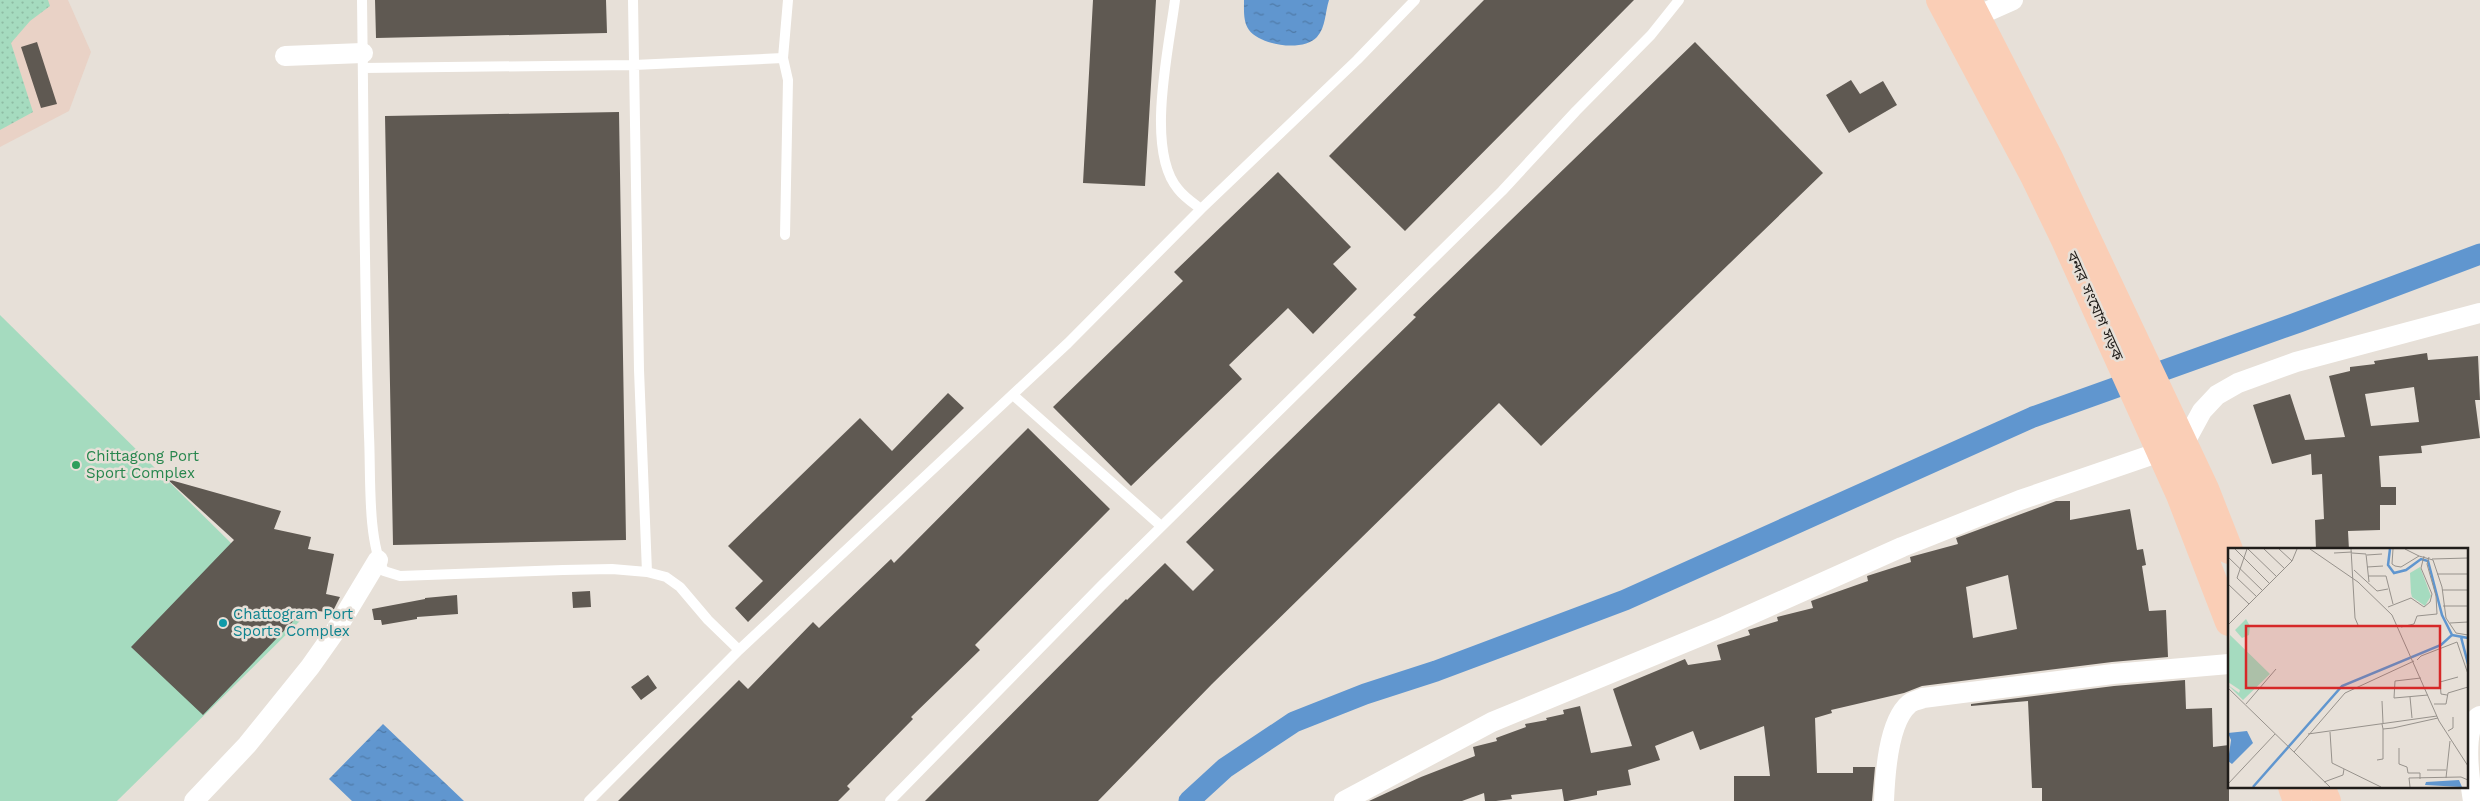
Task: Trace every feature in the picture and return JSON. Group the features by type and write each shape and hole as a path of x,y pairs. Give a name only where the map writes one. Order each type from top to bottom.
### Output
{"highway":[{"name":"বন্দর সংযোগ সড়ক","path":"1940,0 2034,176 2075,237"},
{"name":"বন্দর সংযোগ সড়ক","path":"1972,8 2050,160 2075,237 2172,448 2229,548"},
{"name":"বন্দর সংযোগ সড়ক","path":"2172,448 2180,495 2228,620"},
{"path":"2292,788 2297,801"},
{"path":"2321,788 2327,801"}],"street":[{"path":"1972,8 2012,0"},
{"path":"285,56 363,60"},
{"path":"1344,801 1492,722 1725,626 1902,547 2020,500 2172,448 2217,395 2238,383 2296,362 2480,313"},
{"path":"194,801 247,745 305,674 334,633 378,560"},
{"path":"1884,801 1886,769 1897,722 1908,704 1923,698 1952,692 2113,674 2228,664"},
{"path":"2473,801 2468,739 2471,725 2475,718 2480,716"}],"lane":[{"path":"362,0 367,360 371,490 378,560 384,571 400,576 592,570 647,572 666,577 680,587 708,620 739,650"},
{"path":"633,0 639,370 647,572"},
{"path":"785,235 788,80 783,58 788,0"},
{"path":"1175,0 1163,85 1161,144 1166,166 1177,189 1201,210"},
{"path":"589,801 739,650 1013,395 1350,67 1415,0"},
{"path":"890,801 1161,526 1502,191 1576,111 1651,35 1679,0"},
{"path":"363,60 634,65 783,58"},
{"path":"1013,395 1161,526"}],"shaded area":[{"path":"0,0 68,0 91,52 69,111 0,147"}],"green space":[{"path":"0,0 48,0 50,6 30,21 11,43 33,112 0,130"},
{"name":"Chittagong Port Sport Complex","path":"0,315 305,616 117,801 0,801"}],"water":[{"path":"1244,0 1329,0 1324,24 1317,37 1311,42 1293,46 1272,43 1255,36 1249,30 1246,23"},
{"path":"383,724 464,801 352,801 329,779"}],"building":[{"path":"375,0 606,0 607,33 376,38"},
{"path":"1093,0 1156,0 1145,186 1083,183"},
{"path":"1484,0 1634,0 1405,231 1329,156"},
{"path":"37,42 57,104 41,108 21,47"},
{"path":"1695,42 1823,173 1541,446 1499,403 1212,684 1098,801 925,801 1126,599 1165,563 1193,591 1214,570 1186,542 1416,317 1413,315"},
{"path":"1851,80 1860,94 1883,81 1897,105 1849,133 1826,95"},
{"path":"619,112 626,540 393,545 385,116"},
{"path":"1278,172 1351,247 1333,264 1357,289 1313,334 1288,308 1229,365 1242,379 1131,486 1053,407 1183,281 1174,272"},
{"path":"2427,353 2428,360 2478,356 2480,400 2475,400 2480,438 2421,446 2422,453 2379,456 2381,487 2396,487 2396,505 2380,505 2380,530 2348,531 2349,548 2316,548 2315,520 2324,519 2322,474 2312,475 2311,454 2272,464 2253,405 2290,394 2305,440 2345,437 2329,376 2350,371 2350,367 2375,364 2374,361","holes":["2414,387 2419,422 2371,426 2365,394"]},
{"path":"948,393 964,408 748,622 735,608 763,581 728,546 860,418 892,451"},
{"path":"1028,428 1110,509 975,645 980,650 911,717 913,719 847,786 850,789 838,801 618,801 739,680 748,689 813,622 819,628 891,559 894,563"},
{"name":"Chattogram Port Sports Complex","path":"167,479 281,511 274,529 311,537 308,549 334,554 326,594 340,597 332,613 305,609 203,715 131,647 234,540"},
{"path":"2056,501 2070,501 2070,520 2130,509 2137,550 2143,549 2146,565 2142,566 2149,611 2166,610 2168,657 2112,662 1922,686 1904,693 1831,710 1832,713 1815,718 1817,773 1853,773 1853,767 1875,767 1872,801 1734,801 1734,776 1770,776 1764,726 1700,750 1693,731 1655,746 1660,760 1628,770 1631,785 1597,791 1597,795 1567,801 1564,801 1562,789 1511,795 1512,799 1496,801 1485,801 1484,793 1462,801 1369,801 1421,777 1475,756 1473,747 1497,741 1496,738 1526,727 1525,724 1547,720 1546,718 1564,714 1563,710 1580,706 1591,753 1632,746 1613,689 1685,659 1688,665 1721,660 1717,645 1750,635 1748,630 1778,621 1777,617 1813,608 1811,601 1868,581 1867,576 1911,562 1910,557 1958,544 1956,538","holes":["2008,575 2017,629 1973,638 1966,587"]},
{"path":"590,591 591,607 573,608 572,592"},
{"path":"457,595 458,614 417,617 417,619 382,625 381,620 374,620 372,609 425,598"},
{"path":"648,675 657,688 641,700 631,687"},
{"path":"2185,680 2186,709 2212,708 2213,747 2228,745 2229,801 2042,801 2042,788 2032,788 2028,701 1971,706 1971,704 2114,686"}],"waterway":[{"path":"1189,801 1225,768 1294,722 1365,694 1436,671 1625,600 2033,417 2299,322 2480,254"}],"place":[{"name":"Chittagong Port Sport Complex","path":"76,465"},
{"name":"Chattogram Port Sports Complex","path":"223,623"}]}
